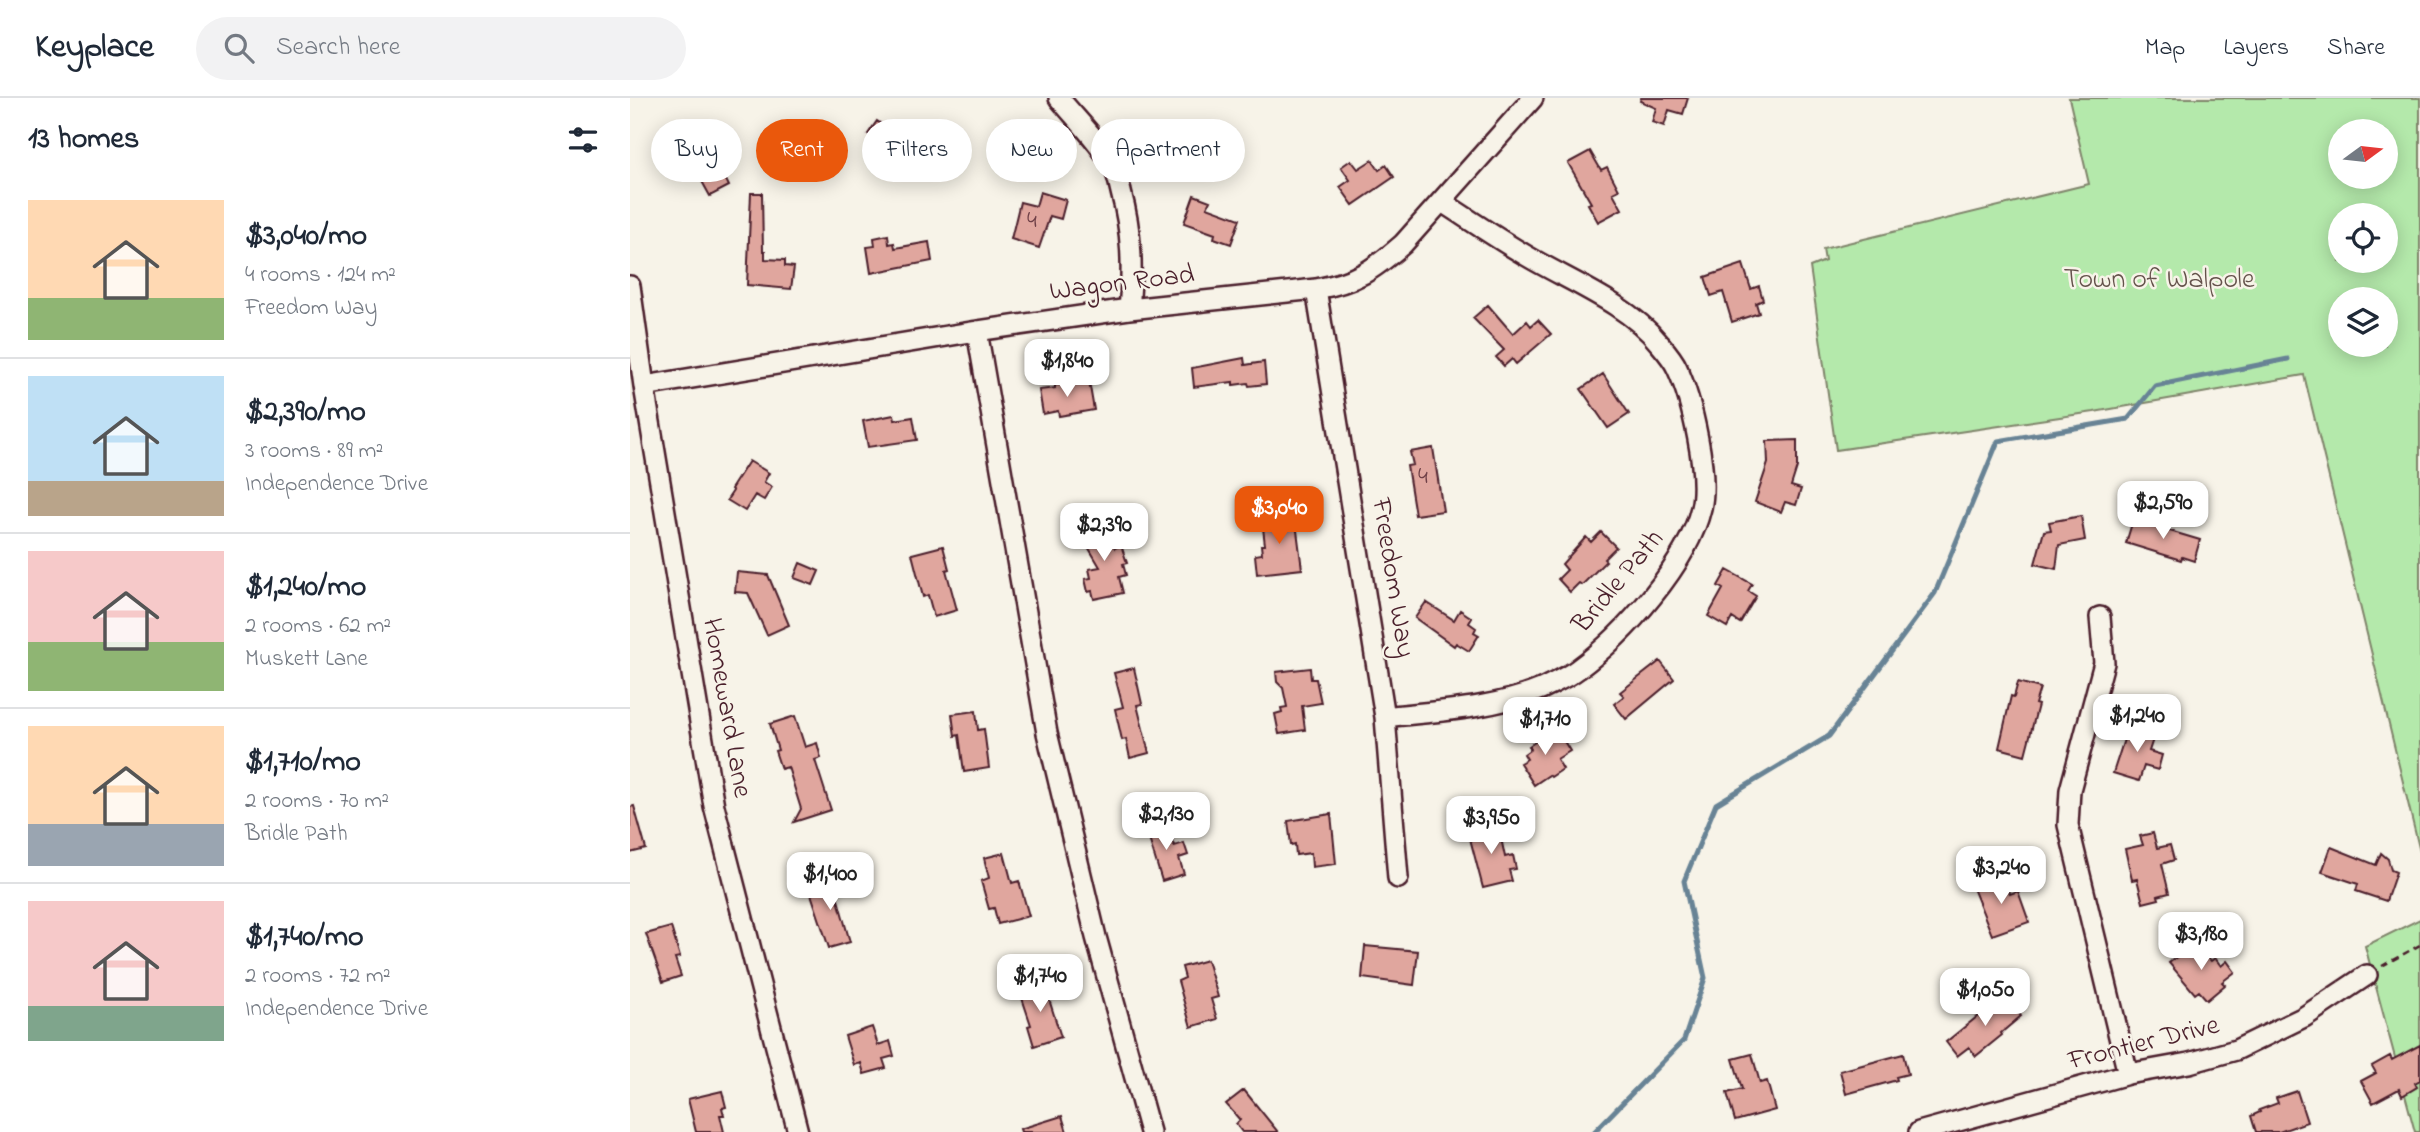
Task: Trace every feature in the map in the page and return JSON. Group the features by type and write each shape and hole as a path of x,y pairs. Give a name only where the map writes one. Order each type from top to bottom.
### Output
{"street":[{"path":"1059,98 1100,146 1114,168 1129,222 1132,244 1133,270 1129,309"},
{"name":"Wagon Road","path":"644,386 977,331 1129,309 1343,284 1381,263 1403,244 1533,98"},
{"name":"Bridle Path","path":"1385,717 1498,702 1539,690 1576,671 1609,642 1662,583 1691,538 1702,506 1703,464 1694,422 1677,367 1657,340 1636,319 1526,256 1442,202"},
{"name":"Homeward Lane","path":"630,286 644,386 714,806 798,1132"},
{"name":"Freedom Way","path":"1316,289 1385,717 1398,878"},
{"path":"977,331 1047,733 1096,937 1150,1132"},
{"path":"2100,617 2104,663 2070,790 2068,825 2128,1074"},
{"name":"Frontier Drive","path":"1919,1132 2128,1074 2236,1051 2304,1017 2367,975"}],"path":[{"path":"2367,975 2420,945"}],"green space":[{"name":"Town of Walpole","path":"2069,98 2420,98 2420,852 2304,375 2094,412 1836,450 1810,267 1825,261 1823,249 2089,184"},
{"path":"2420,919 2420,1132 2415,1132 2365,946"}],"building":[{"path":"1641,98 1688,98 1683,114 1669,110 1664,126 1652,122 1656,108 1640,101"},
{"path":"1590,151 1601,170 1607,167 1619,190 1613,193 1622,209 1598,222 1588,204 1591,203 1568,163"},
{"path":"1351,160 1358,169 1372,160 1379,170 1386,165 1394,177 1353,205 1340,187 1350,180 1341,167"},
{"path":"702,182 727,182 729,186 710,196"},
{"path":"1040,192 1066,200 1061,219 1050,216 1039,248 1011,239 1020,202 1036,206"},
{"path":"751,193 762,193 765,259 785,260 785,266 794,267 791,289 747,285"},
{"path":"1194,195 1210,201 1207,207 1240,219 1231,244 1214,238 1215,234 1184,223"},
{"path":"888,235 889,244 894,243 895,248 929,242 932,261 871,273 867,247 875,246 874,238"},
{"path":"1743,264 1751,289 1759,286 1763,300 1756,303 1759,313 1732,322 1723,292 1711,296 1705,277"},
{"path":"1488,305 1513,334 1527,321 1531,326 1538,320 1551,334 1516,364 1512,359 1504,366 1496,357 1504,350 1473,318"},
{"path":"1244,358 1245,365 1264,362 1266,384 1249,386 1248,383 1233,385 1233,382 1194,387 1192,368"},
{"path":"1603,374 1629,414 1608,428 1581,389"},
{"path":"1089,381 1094,410 1059,416 1058,411 1043,414 1039,390"},
{"path":"894,415 895,420 913,417 917,440 868,447 863,421"},
{"path":"1797,440 1797,467 1791,486 1801,489 1796,505 1785,502 1781,512 1755,502 1768,463 1767,441"},
{"path":"1433,448 1443,511 1415,515 1407,466 1413,465 1410,452"},
{"path":"749,461 769,473 764,482 772,487 764,500 755,495 745,511 727,500"},
{"path":"1295,515 1302,569 1257,574 1255,555 1262,554 1261,545 1265,545 1262,519"},
{"path":"2081,516 2085,540 2059,545 2056,569 2035,564 2044,531 2051,530 2049,522"},
{"path":"2133,520 2200,540 2194,561 2182,557 2181,560 2126,543"},
{"path":"1100,521 1115,548 1121,545 1127,563 1123,564 1126,575 1119,577 1123,593 1094,599 1092,591 1088,592 1085,579 1091,578 1089,569 1100,567 1080,533"},
{"path":"1601,532 1616,547 1582,585 1579,583 1570,592 1558,579 1567,570 1562,564 1586,537 1591,542"},
{"path":"943,546 949,569 946,570 957,610 934,617 928,595 923,597 912,554"},
{"path":"800,563 819,571 813,585 794,578"},
{"path":"1727,570 1752,584 1748,591 1756,596 1740,623 1732,618 1727,627 1708,616 1723,589 1718,586"},
{"path":"737,572 768,575 789,625 767,635 748,593 735,592"},
{"path":"1426,602 1454,620 1460,610 1472,618 1469,623 1476,628 1474,632 1479,635 1469,651 1456,643 1454,646 1415,618"},
{"path":"1660,661 1674,679 1626,719 1614,704 1624,696 1620,692"},
{"path":"1134,668 1142,704 1137,705 1149,753 1130,758 1126,739 1122,740 1115,709 1123,707 1114,673"},
{"path":"1310,668 1311,679 1316,679 1321,703 1302,706 1305,730 1279,734 1275,714 1282,712 1281,708 1287,707 1276,672"},
{"path":"2018,682 2040,688 2025,755 1999,748 2011,696 2014,697"},
{"path":"976,711 978,730 984,729 989,768 964,772 959,735 955,736 952,714"},
{"path":"795,716 805,747 817,743 821,758 815,760 831,810 794,822 801,809 788,767 781,769 770,724"},
{"path":"2129,724 2155,733 2149,751 2162,755 2158,770 2144,766 2139,781 2113,773"},
{"path":"1556,728 1570,751 1557,759 1563,769 1534,785 1520,763 1527,759 1524,754 1531,749 1529,746"},
{"path":"634,806 646,849 630,853 630,807"},
{"path":"1331,814 1336,864 1312,867 1311,853 1296,855 1295,844 1291,845 1288,821"},
{"path":"1167,823 1174,846 1184,843 1188,855 1179,858 1184,874 1162,881 1146,829"},
{"path":"1498,824 1505,857 1513,855 1516,869 1509,870 1512,881 1483,888 1468,831"},
{"path":"2153,833 2157,848 2170,845 2174,860 2162,864 2169,893 2143,903 2137,879 2132,880 2125,849 2143,845 2140,836"},
{"path":"2331,847 2376,865 2381,853 2388,859 2391,870 2396,872 2386,901 2356,891 2358,884 2322,872"},
{"path":"1004,853 1012,883 1019,881 1029,916 998,924 994,908 989,909 981,881 989,878 984,858"},
{"path":"831,875 850,942 829,948 811,894 818,892 814,880"},
{"path":"2005,877 2010,894 2018,891 2029,922 1992,935 1973,888"},
{"path":"671,927 680,957 675,958 681,976 663,982 646,934"},
{"path":"2192,945 2199,954 2202,951 2211,961 2215,958 2221,966 2227,961 2235,972 2222,982 2225,985 2207,1000 2199,991 2195,994 2169,963"},
{"path":"1365,946 1418,951 1414,985 1362,978"},
{"path":"1207,960 1218,997 1211,999 1217,1019 1191,1027 1178,981 1185,978 1182,967"},
{"path":"1038,979 1042,991 1046,990 1061,1037 1034,1046 1028,1026 1031,1025 1022,998 1027,997 1022,984"},
{"path":"2004,995 2021,1016 1976,1056 1969,1047 1957,1056 1946,1042"},
{"path":"872,1027 878,1045 890,1041 894,1056 883,1059 886,1068 864,1074 861,1063 854,1065 845,1036"},
{"path":"2420,1045 2420,1080 2415,1083 2417,1087 2402,1096 2399,1089 2373,1103 2361,1081 2376,1073 2372,1066 2390,1056 2392,1060"},
{"path":"1752,1054 1760,1083 1767,1081 1775,1110 1735,1121 1727,1093 1742,1089 1733,1059"},
{"path":"1903,1054 1908,1074 1896,1077 1897,1080 1846,1094 1840,1071"},
{"path":"1244,1090 1278,1132 1242,1132 1236,1124 1240,1120 1226,1104"},
{"path":"722,1091 726,1107 722,1108 724,1115 720,1115 724,1132 696,1132 688,1099"},
{"path":"2297,1091 2307,1122 2279,1132 2256,1132 2251,1116 2278,1103 2276,1098"},
{"path":"1062,1116 1067,1132 1021,1132 1020,1129"}],"waterway":[{"path":"1594,1132 1684,1040 1705,978 1684,881 1716,804 1829,736 1935,593 1998,441 2128,419 2155,386 2288,359"}]}
